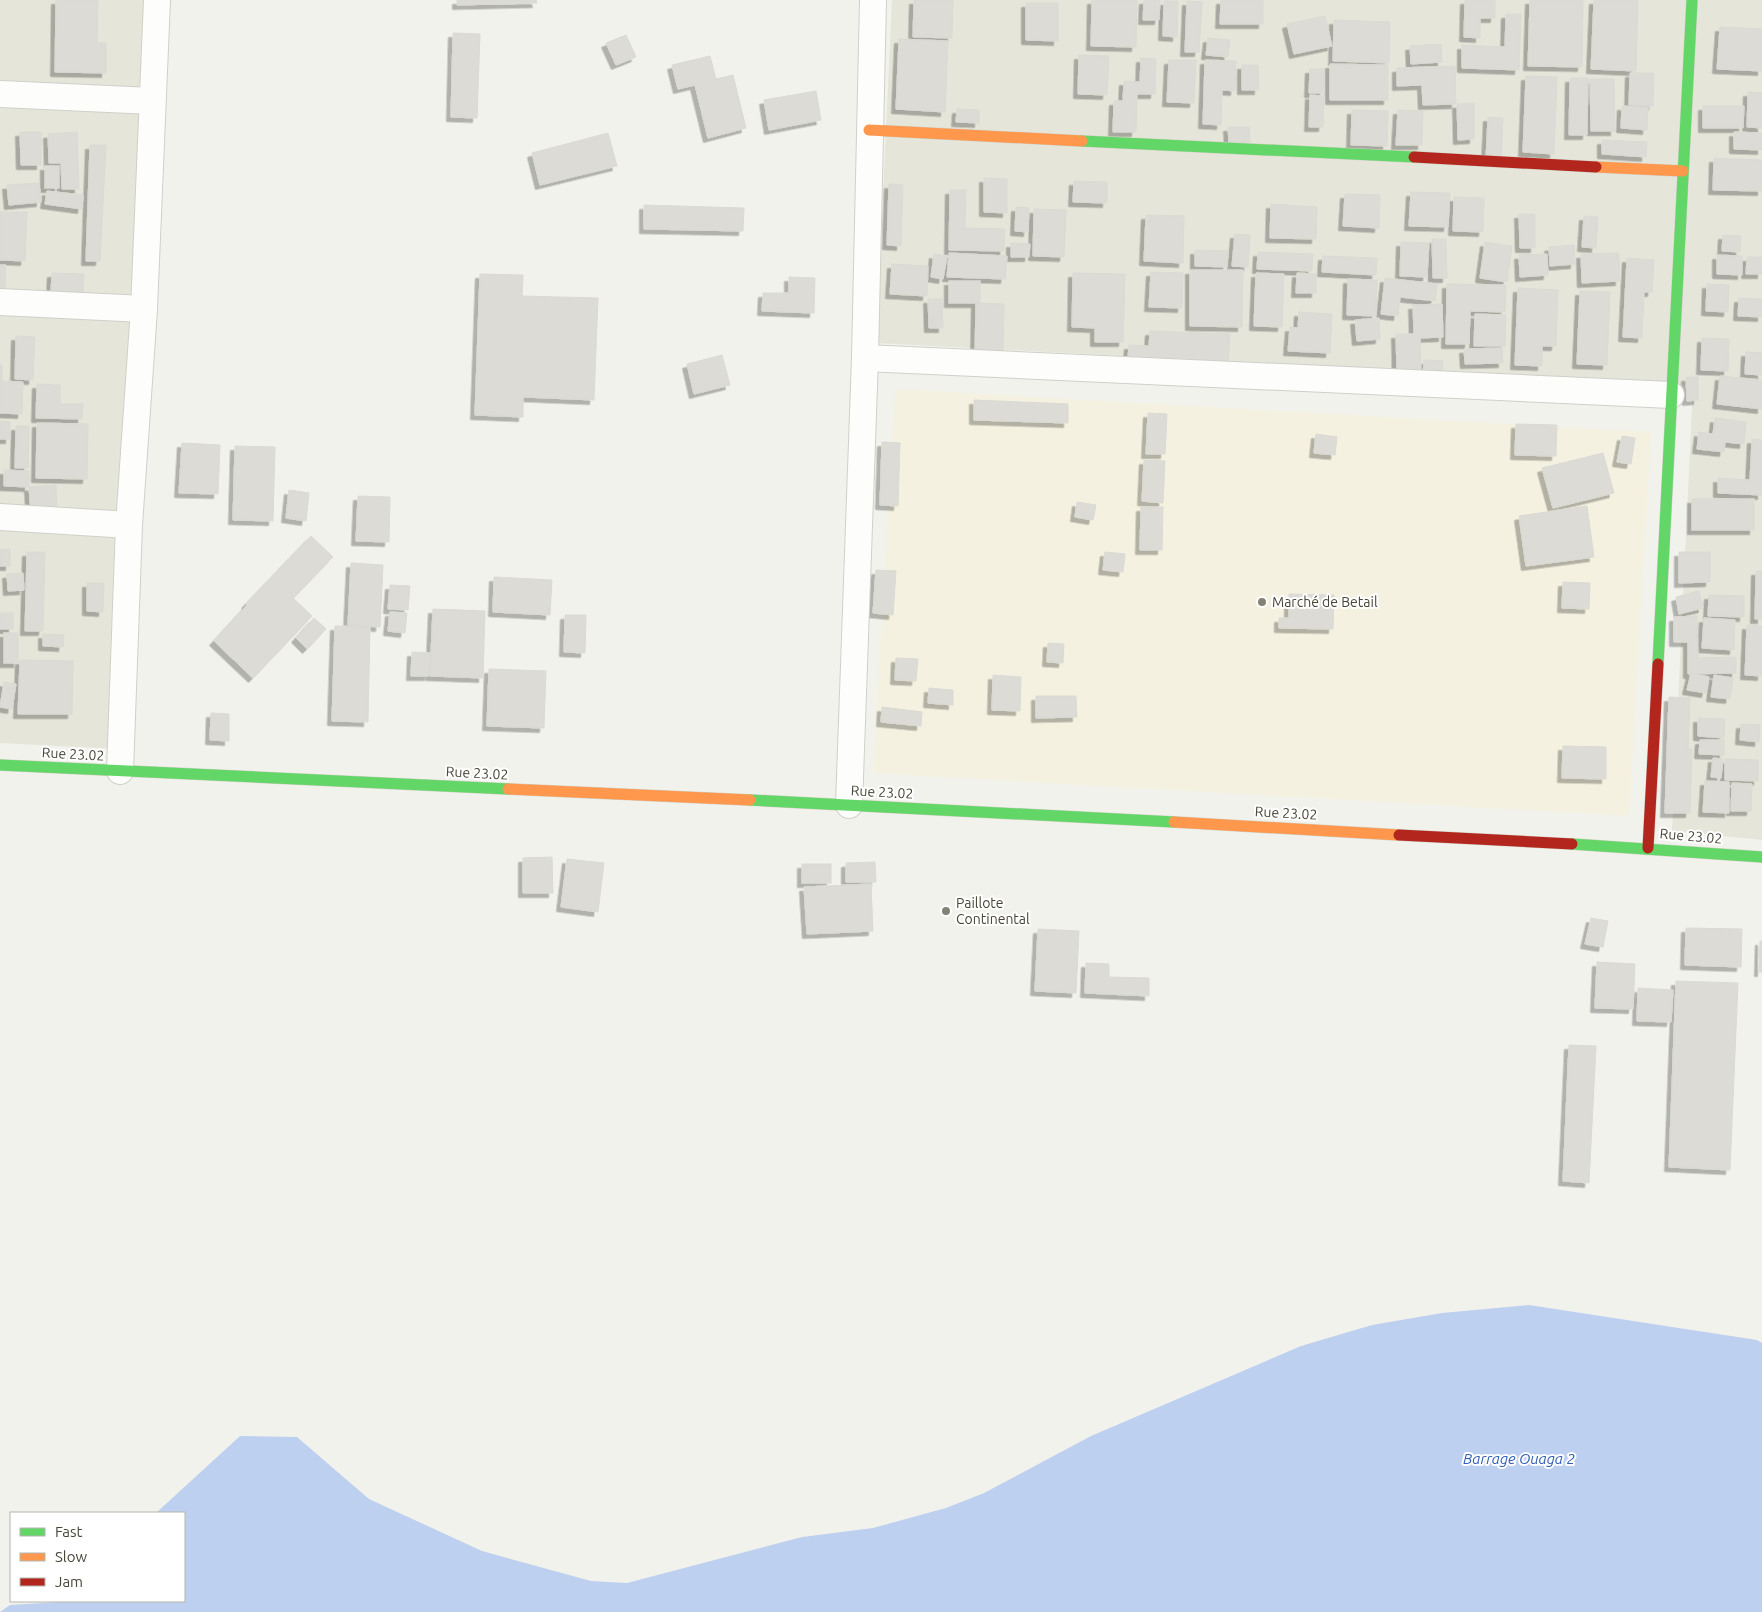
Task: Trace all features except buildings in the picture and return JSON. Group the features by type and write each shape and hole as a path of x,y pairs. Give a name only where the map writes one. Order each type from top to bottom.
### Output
{"street":[{"path":"120,771 129,525 144,309 157,0"},
{"path":"849,805 865,358 873,0"},
{"path":"1648,848 1692,0"},
{"path":"0,94 152,101"},
{"path":"869,130 1683,171"},
{"path":"0,302 144,309"},
{"path":"865,358 1671,395"},
{"path":"0,517 129,525"},
{"name":"Rue 23.02","path":"0,765 849,805 1648,848 1762,857"}],"shaded area":[{"path":"0,0 149,0 117,749 0,743"},
{"path":"892,0 1762,0 1762,840 1672,831 1693,386 876,343"},
{"name":"Marché de Betail","path":"895,389 1651,432 1629,816 873,773"}],"water":[{"name":"Barrage Ouaga 2","path":"1529,1305 1757,1340 1762,1343 1762,1612 0,1612 10,1605 57,1602 185,1602 185,1512 157,1512 240,1436 297,1437 369,1499 482,1551 591,1581 627,1583 802,1537 873,1528 946,1508 984,1493 1091,1436 1301,1346 1372,1325 1442,1313"}],"traffic: fast":[{"path":"1658,664 1692,0"},
{"path":"1082,141 1414,157"},
{"path":"0,765 508,789"},
{"path":"750,800 1174,822"},
{"path":"1572,844 1762,857"}],"traffic: slow":[{"path":"869,130 1082,141"},
{"path":"1596,167 1683,171"},
{"path":"508,789 750,800"},
{"path":"1174,822 1399,835"}],"traffic: jam":[{"path":"1414,157 1596,167"},
{"path":"1648,848 1658,664"},
{"path":"1399,835 1572,844"}],"place":[{"name":"Marché de Betail","path":"1262,602"},
{"name":"Paillote Continental","path":"946,911"}]}
